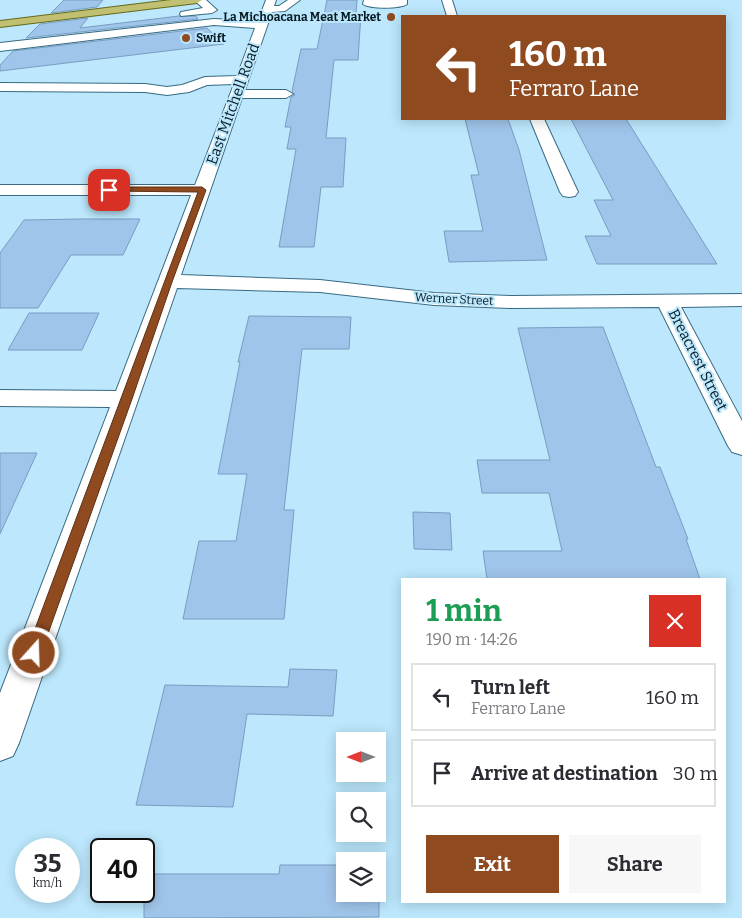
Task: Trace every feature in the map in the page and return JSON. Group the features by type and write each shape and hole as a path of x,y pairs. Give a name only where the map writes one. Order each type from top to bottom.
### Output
{"main road":[{"path":"0,24 198,0"}],"street":[{"path":"198,0 212,10"},
{"path":"0,47 214,22 281,9 295,0"},
{"path":"369,0 368,4 402,4 402,0"},
{"path":"447,0 452,15"},
{"path":"146,6 168,16"},
{"path":"0,36 212,10 229,14 267,12"},
{"name":"East Mitchell Road","path":"0,743 267,12"},
{"path":"87,14 97,24"},
{"path":"0,87 144,88 167,91 184,89 205,81 286,94"},
{"path":"537,120 569,192"},
{"path":"0,190 202,190"},
{"name":"Werner Street","path":"167,282 320,286 434,299 511,302 742,300"},
{"name":"Breacrest Street","path":"667,301 742,446"},
{"path":"0,398 127,399"}],"building":[{"path":"64,0 103,0 97,7 51,13"},
{"path":"327,0 357,0 356,13 361,13 358,60 334,60 326,138 346,138 343,187 321,187 314,247 279,247 296,149 287,149 291,127 285,127 291,97 295,95 292,91 301,49 317,49"},
{"path":"179,16 196,16 198,19 26,38 40,24 88,18 80,28"},
{"path":"207,28 224,44 0,71 0,65 13,51"},
{"path":"465,120 508,120 519,150 547,260 449,262 444,231 483,231 471,175 479,175"},
{"path":"572,120 627,120 717,264 597,264 585,236 611,236 594,200 613,200"},
{"path":"140,219 123,255 71,255 38,308 0,308 0,253 24,220"},
{"path":"29,313 99,313 82,350 8,350"},
{"path":"249,316 351,317 349,349 302,349 284,510 294,510 284,619 183,619 199,541 236,541 247,474 218,474 240,362 238,362"},
{"path":"603,327 656,467 660,467 688,539 686,539 700,578 487,578 483,551 562,551 549,493 482,493 477,460 550,460 518,328"},
{"path":"0,453 37,453 0,534"},
{"path":"413,512 450,513 452,550 414,549"},
{"path":"290,669 337,670 333,716 247,714 233,807 136,805 165,685 288,687"},
{"path":"280,865 336,865 336,902 379,902 379,917 144,918 144,903 155,903 155,874 279,874"}],"place":[{"name":"La Michoacana Meat Market","path":"391,17"},
{"name":"Swift","path":"186,38"}],"route":[{"path":"34,653 127,399 167,282 202,190 109,190"}]}
